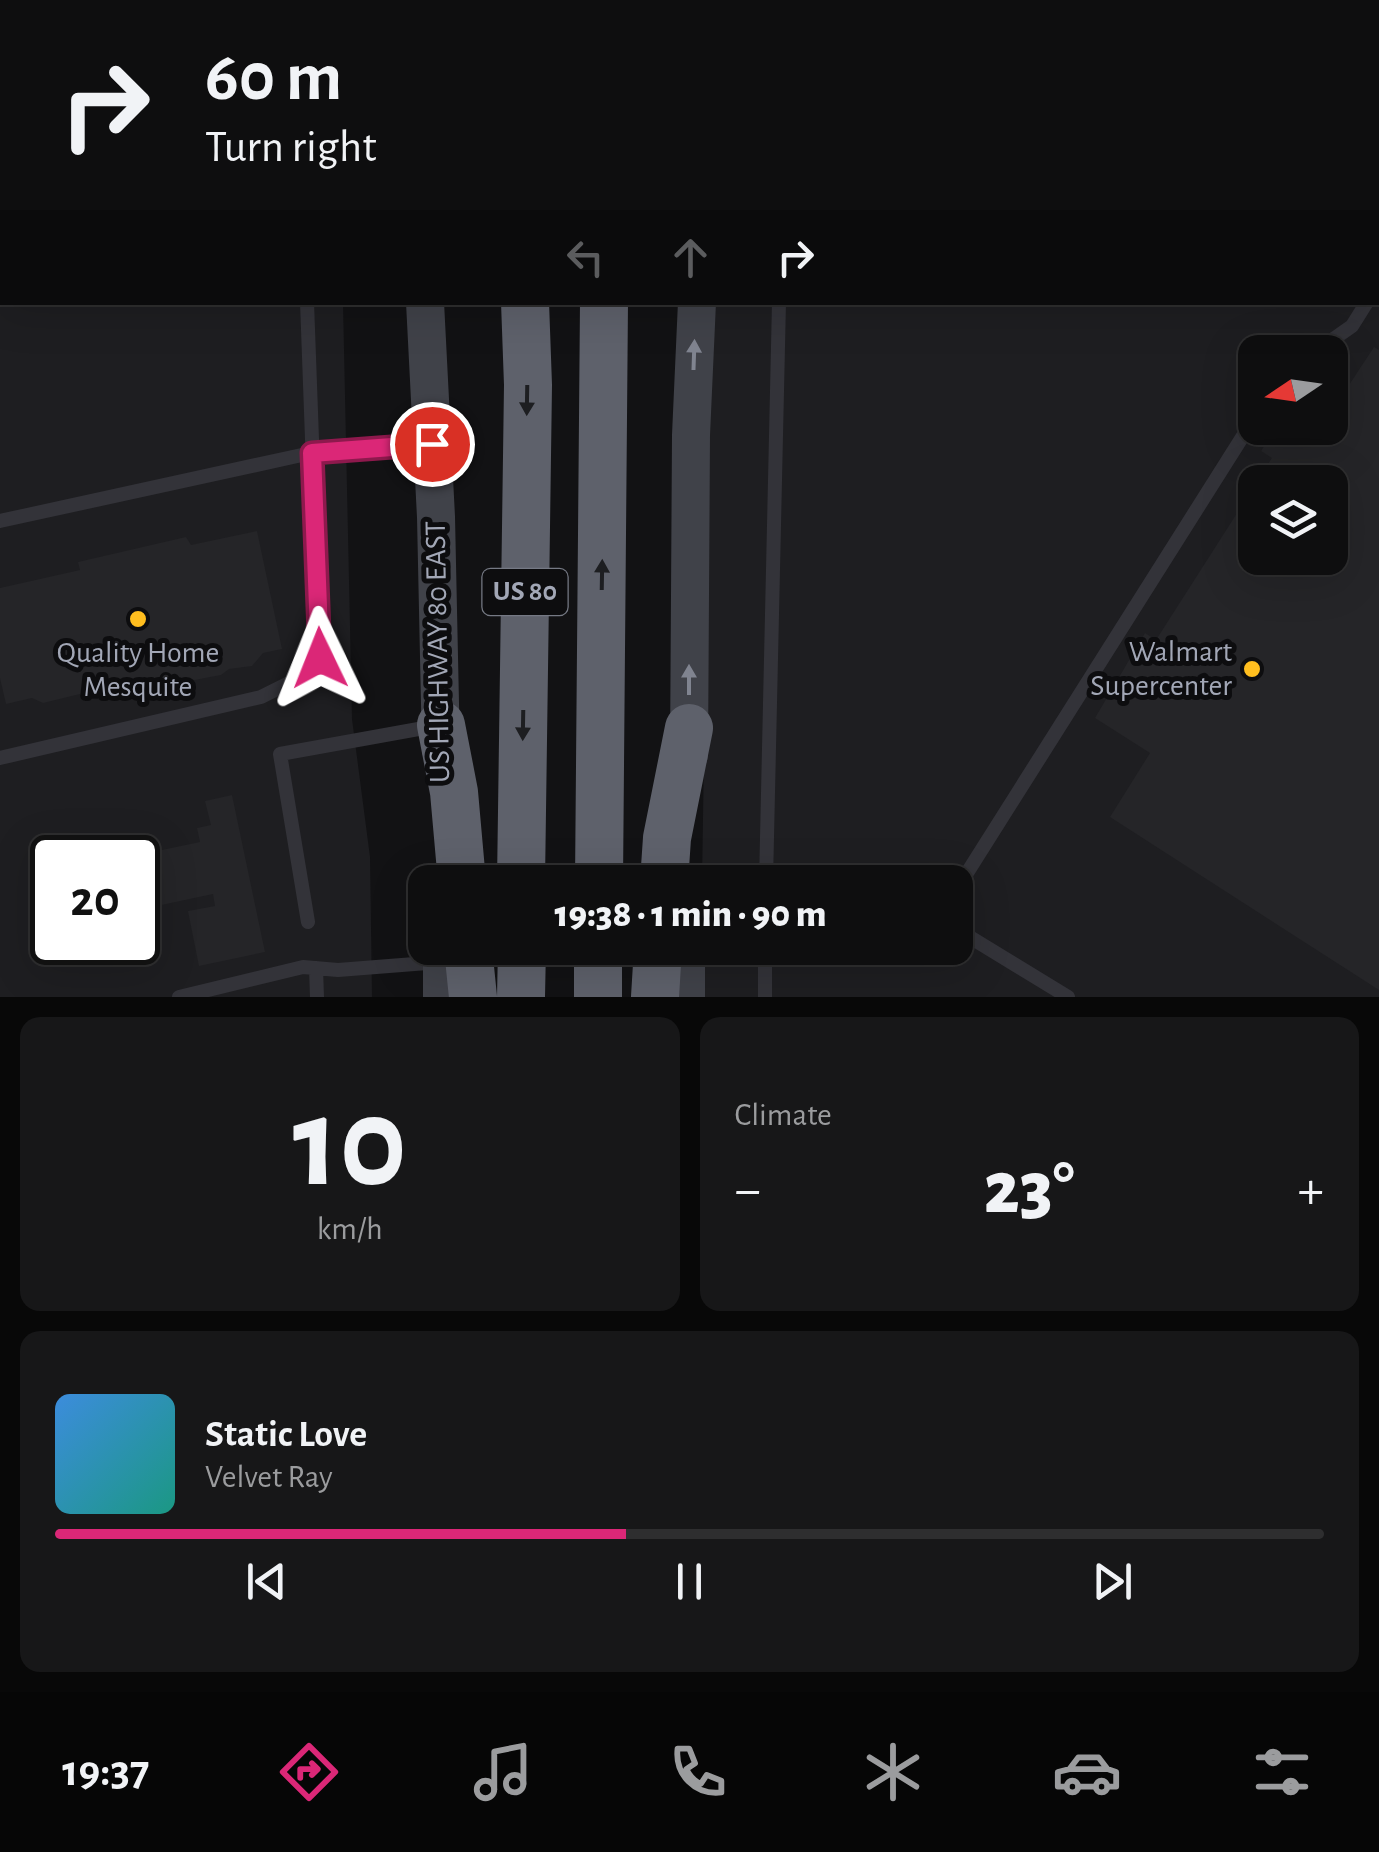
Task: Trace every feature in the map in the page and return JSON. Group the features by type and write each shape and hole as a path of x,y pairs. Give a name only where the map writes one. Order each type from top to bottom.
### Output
{"highway":[{"name":"US 80","path":"522,865 528,385 525,305"},
{"name":"US 80","path":"599,865 604,305"},
{"path":"441,725 454,792 460,865"},
{"path":"665,865 689,728"},
{"path":"449,965 473,997"},
{"path":"521,997 522,965"},
{"path":"598,965 598,997"},
{"path":"654,997 657,965"}],"main road":[{"name":"US HIGHWAY 80 EAST","path":"426,305 441,725 442,865"},
{"path":"687,865 696,305"},
{"path":"686,965 686,997"}],"lane":[{"path":"0,758 262,697 296,680 320,658 307,305"},
{"path":"766,865 779,305"},
{"path":"1339,335 1352,326 1365,305"},
{"path":"0,521 312,453 432,444"},
{"path":"972,865 1238,444"},
{"path":"308,922 280,754 441,725"},
{"path":"973,939 1068,997"},
{"path":"179,997 303,968 430,965"},
{"path":"764,997 765,965"},
{"path":"316,968 318,997"}],"shaded area":[{"path":"0,305 343,305 352,719 370,857 372,997 0,997"},
{"path":"711,305 1379,305 1379,997 701,997 701,965 973,965 973,865 702,865"}],"building":[{"name":"Walmart Supercenter","path":"1374,347 1379,350 1379,990 1110,817 1150,753 1095,718 1145,633 1156,640 1238,512 1238,575 1348,575 1348,465 1267,465 1272,458 1261,451 1265,445 1348,445 1348,387"},
{"name":"Quality Home Mesquite","path":"257,531 282,649 263,653 252,666 229,669 221,675 84,701 80,694 43,703 32,698 6,704 0,678 0,588 80,570 78,562 186,537 191,545"},
{"path":"232,795 265,952 199,966 188,911 215,906 213,894 160,905 160,850 200,842 197,828 211,825 205,801"}],"place":[{"name":"Quality Home Mesquite","path":"138,619"},
{"name":"Walmart Supercenter","path":"1252,669"}],"route":[{"path":"320,658 312,453 432,444"}]}
